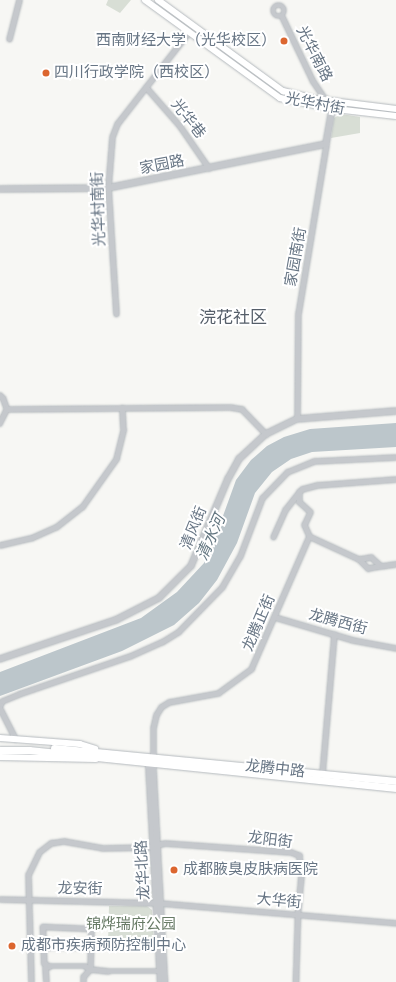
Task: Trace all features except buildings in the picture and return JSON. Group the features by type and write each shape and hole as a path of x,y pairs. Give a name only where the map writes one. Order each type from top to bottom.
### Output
{"main road":[{"name":"光华村街","path":"145,0 280,98 332,109 396,116"},
{"name":"光华村街","path":"158,0 283,91 326,100 396,110"},
{"path":"0,738 80,744 112,755"},
{"path":"0,746 112,755 151,760"},
{"path":"0,750 29,748"},
{"path":"0,757 77,760 112,755"},
{"name":"龙腾中路","path":"151,760 396,781"},
{"name":"龙腾中路","path":"151,760 396,788"}],"street":[{"path":"9,39 19,0"},
{"path":"274,0 276,6 274,14 282,16 284,8 276,6"},
{"name":"光华南路","path":"282,16 313,81 326,100"},
{"name":"光华村南街","path":"116,314 108,188 112,136 118,124 189,32"},
{"name":"光华巷","path":"146,87 180,126 209,168"},
{"path":"326,100 332,109"},
{"name":"家园南街","path":"297,419 298,314 332,109"},
{"name":"家园路","path":"0,189 108,188 326,144"},
{"path":"0,395 3,398 7,409 0,423"},
{"path":"7,409 236,407 242,409 266,434"},
{"path":"0,545 30,538 56,527 82,507 116,459 123,430 122,408"},
{"name":"清风街","path":"0,659 116,620 159,598 191,566 228,479 240,459 266,434 297,419 396,411"},
{"path":"0,705 2,701 19,694 130,656 178,632 222,587 240,556 262,498 287,472 314,461 396,457"},
{"path":"273,537 290,501 299,492 317,485 396,479"},
{"path":"299,492 299,502"},
{"path":"290,501 299,502 310,512 304,524 309,536 359,559 368,568 396,564"},
{"name":"龙腾正街","path":"151,760 153,728 156,714 161,707 169,702 206,697 236,681 251,669 258,658 309,536"},
{"path":"359,559 371,557 381,566"},
{"name":"龙腾西街","path":"275,617 334,635 396,648"},
{"path":"322,774 334,635"},
{"path":"0,708 16,739"},
{"name":"龙华北路","path":"151,760 161,982"},
{"path":"31,982 28,900 30,867 39,852 51,843 64,841 96,848 156,845"},
{"name":"龙阳街","path":"156,845 295,853 302,859 298,914 296,982"},
{"name":"龙安街","path":"0,899 158,903"},
{"name":"龙华北路","path":"158,903 165,982"},
{"name":"大华街","path":"158,903 396,923"},
{"path":"83,982 83,977 90,969 91,929 43,927 44,963 49,966 85,966 90,969 160,971"},
{"path":"43,948 91,948"},
{"path":"46,982 46,968 49,966"}],"green space":[{"path":"108,0 131,0 120,13 106,5"},
{"path":"341,114 360,117 360,133 331,138 334,118"},
{"name":"锦烨瑞府公园","path":"109,906 147,906 152,910 154,944 108,943"}],"shaded area":[{"path":"396,423 396,447 312,452 291,459 272,472 255,493 237,543 217,580 199,603 174,625 122,651 0,696 0,672 141,618 177,592 204,563 211,549 236,480 251,460 267,446 284,437 310,429"}],"place":[{"name":"西南财经大学（光华校区）","path":"284,41"},
{"name":"四川行政学院（西校区）","path":"46,73"},
{"name":"成都腋臭皮肤病医院","path":"174,870"},
{"name":"成都市疾病预防控制中心","path":"12,946"}],"district":[{"name":"浣花社区","path":"233,319"}],"water label":[{"name":"清水河","path":"212,538"}]}
